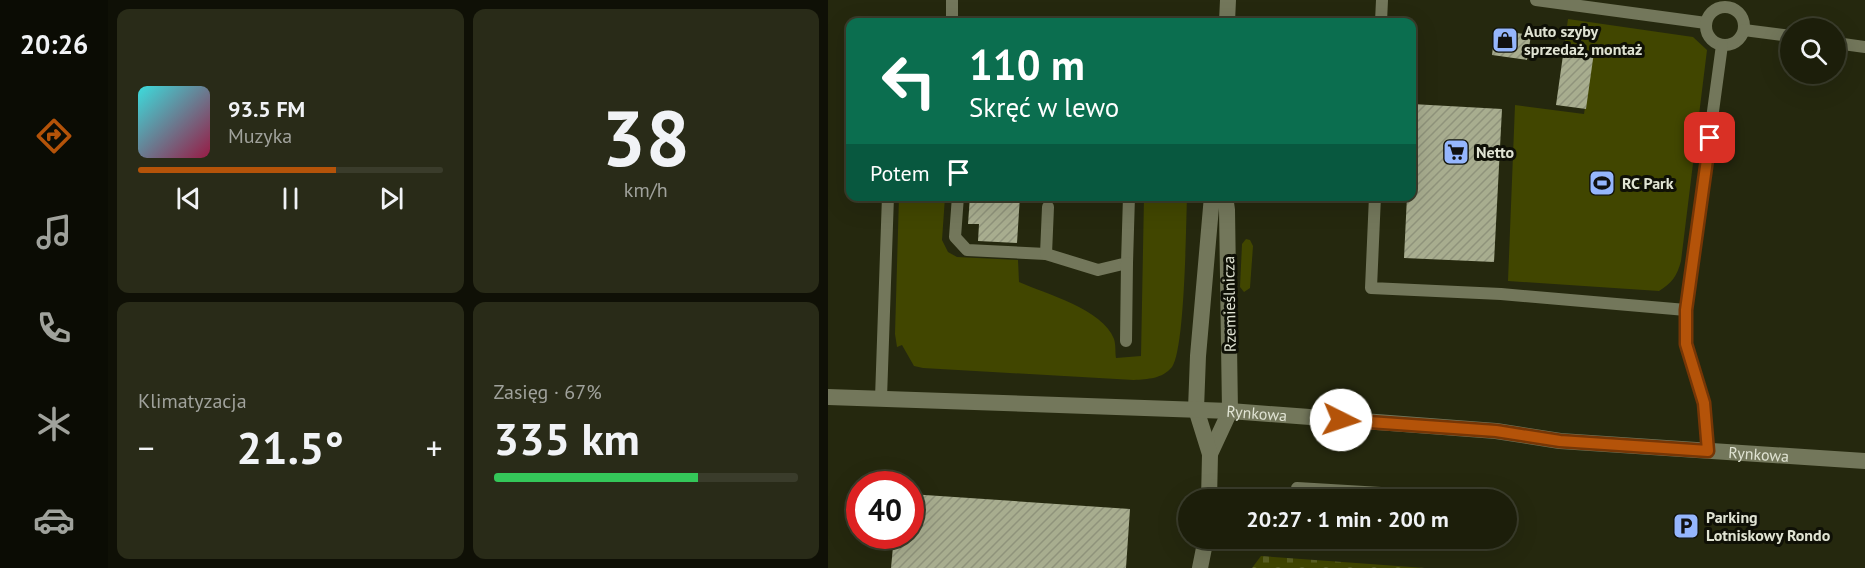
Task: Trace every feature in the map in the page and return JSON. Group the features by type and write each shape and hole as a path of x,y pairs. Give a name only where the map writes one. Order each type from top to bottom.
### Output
{"street":[{"path":"1227,18 1228,0"},
{"name":"Rzemieślnicza","path":"1210,454 1196,409 1198,356 1212,201"},
{"name":"Rzemieślnicza","path":"1226,201 1230,411"},
{"name":"Rynkowa","path":"828,397 1230,411 1496,431 1560,441 1865,461"},
{"path":"1209,489 1210,454 1230,411"},
{"path":"1200,568 1204,549"}],"lane":[{"path":"952,0 952,18"},
{"path":"1382,0 1382,18"},
{"path":"1536,0 1706,23"},
{"path":"1729,4 1739,13 1744,30 1733,44 1722,45 1711,40 1706,23 1712,12 1729,4"},
{"path":"1744,30 1780,35"},
{"path":"1846,44 1865,47"},
{"path":"1708,451 1704,403 1686,344 1686,310 1722,45"},
{"path":"881,398 888,201"},
{"path":"958,201 955,237 967,250 1046,254 1098,270 1127,263"},
{"path":"1126,341 1129,201"},
{"path":"1375,201 1371,288 1501,294 1686,310"},
{"path":"1046,254 1048,207"},
{"path":"1296,489 1310,489"}],"green space":[{"name":"RC Park","path":"1568,19 1693,37 1707,50 1681,261 1673,279 1659,291 1508,281 1515,105 1584,114 1593,53 1564,48"},
{"path":"899,201 945,201 942,240 948,252 957,257 1018,260 1019,282 1073,304 1108,328 1114,339 1116,358 1141,356 1144,201 1187,201 1180,337 1172,367 1159,376 1134,380 923,368 914,366 902,345 897,347 895,334"},
{"path":"1246,239 1250,240 1253,246 1250,288 1244,292 1240,287 1242,244"},
{"path":"1261,556 1425,568 1252,568"}],"building":[{"path":"1495,30 1531,35 1527,60 1492,55"},
{"path":"1564,48 1594,52 1586,109 1556,105"},
{"name":"Netto","path":"1416,104 1502,109 1494,262 1404,258 1407,201 1416,201"},
{"path":"970,201 1020,201 1017,243 978,241 979,224 968,224"},
{"path":"924,495 1130,509 1126,568 891,568 893,549 924,549"}],"place":[{"name":"Auto szyby sprzedaż, montaż","path":"1505,40"},
{"name":"Netto","path":"1456,152"},
{"name":"RC Park","path":"1602,183"},
{"name":"Parking Lotniskowy Rondo","path":"1686,526"}],"route":[{"path":"1341,420 1496,431 1560,441 1708,451 1704,403 1686,344 1686,310 1710,138"}]}
